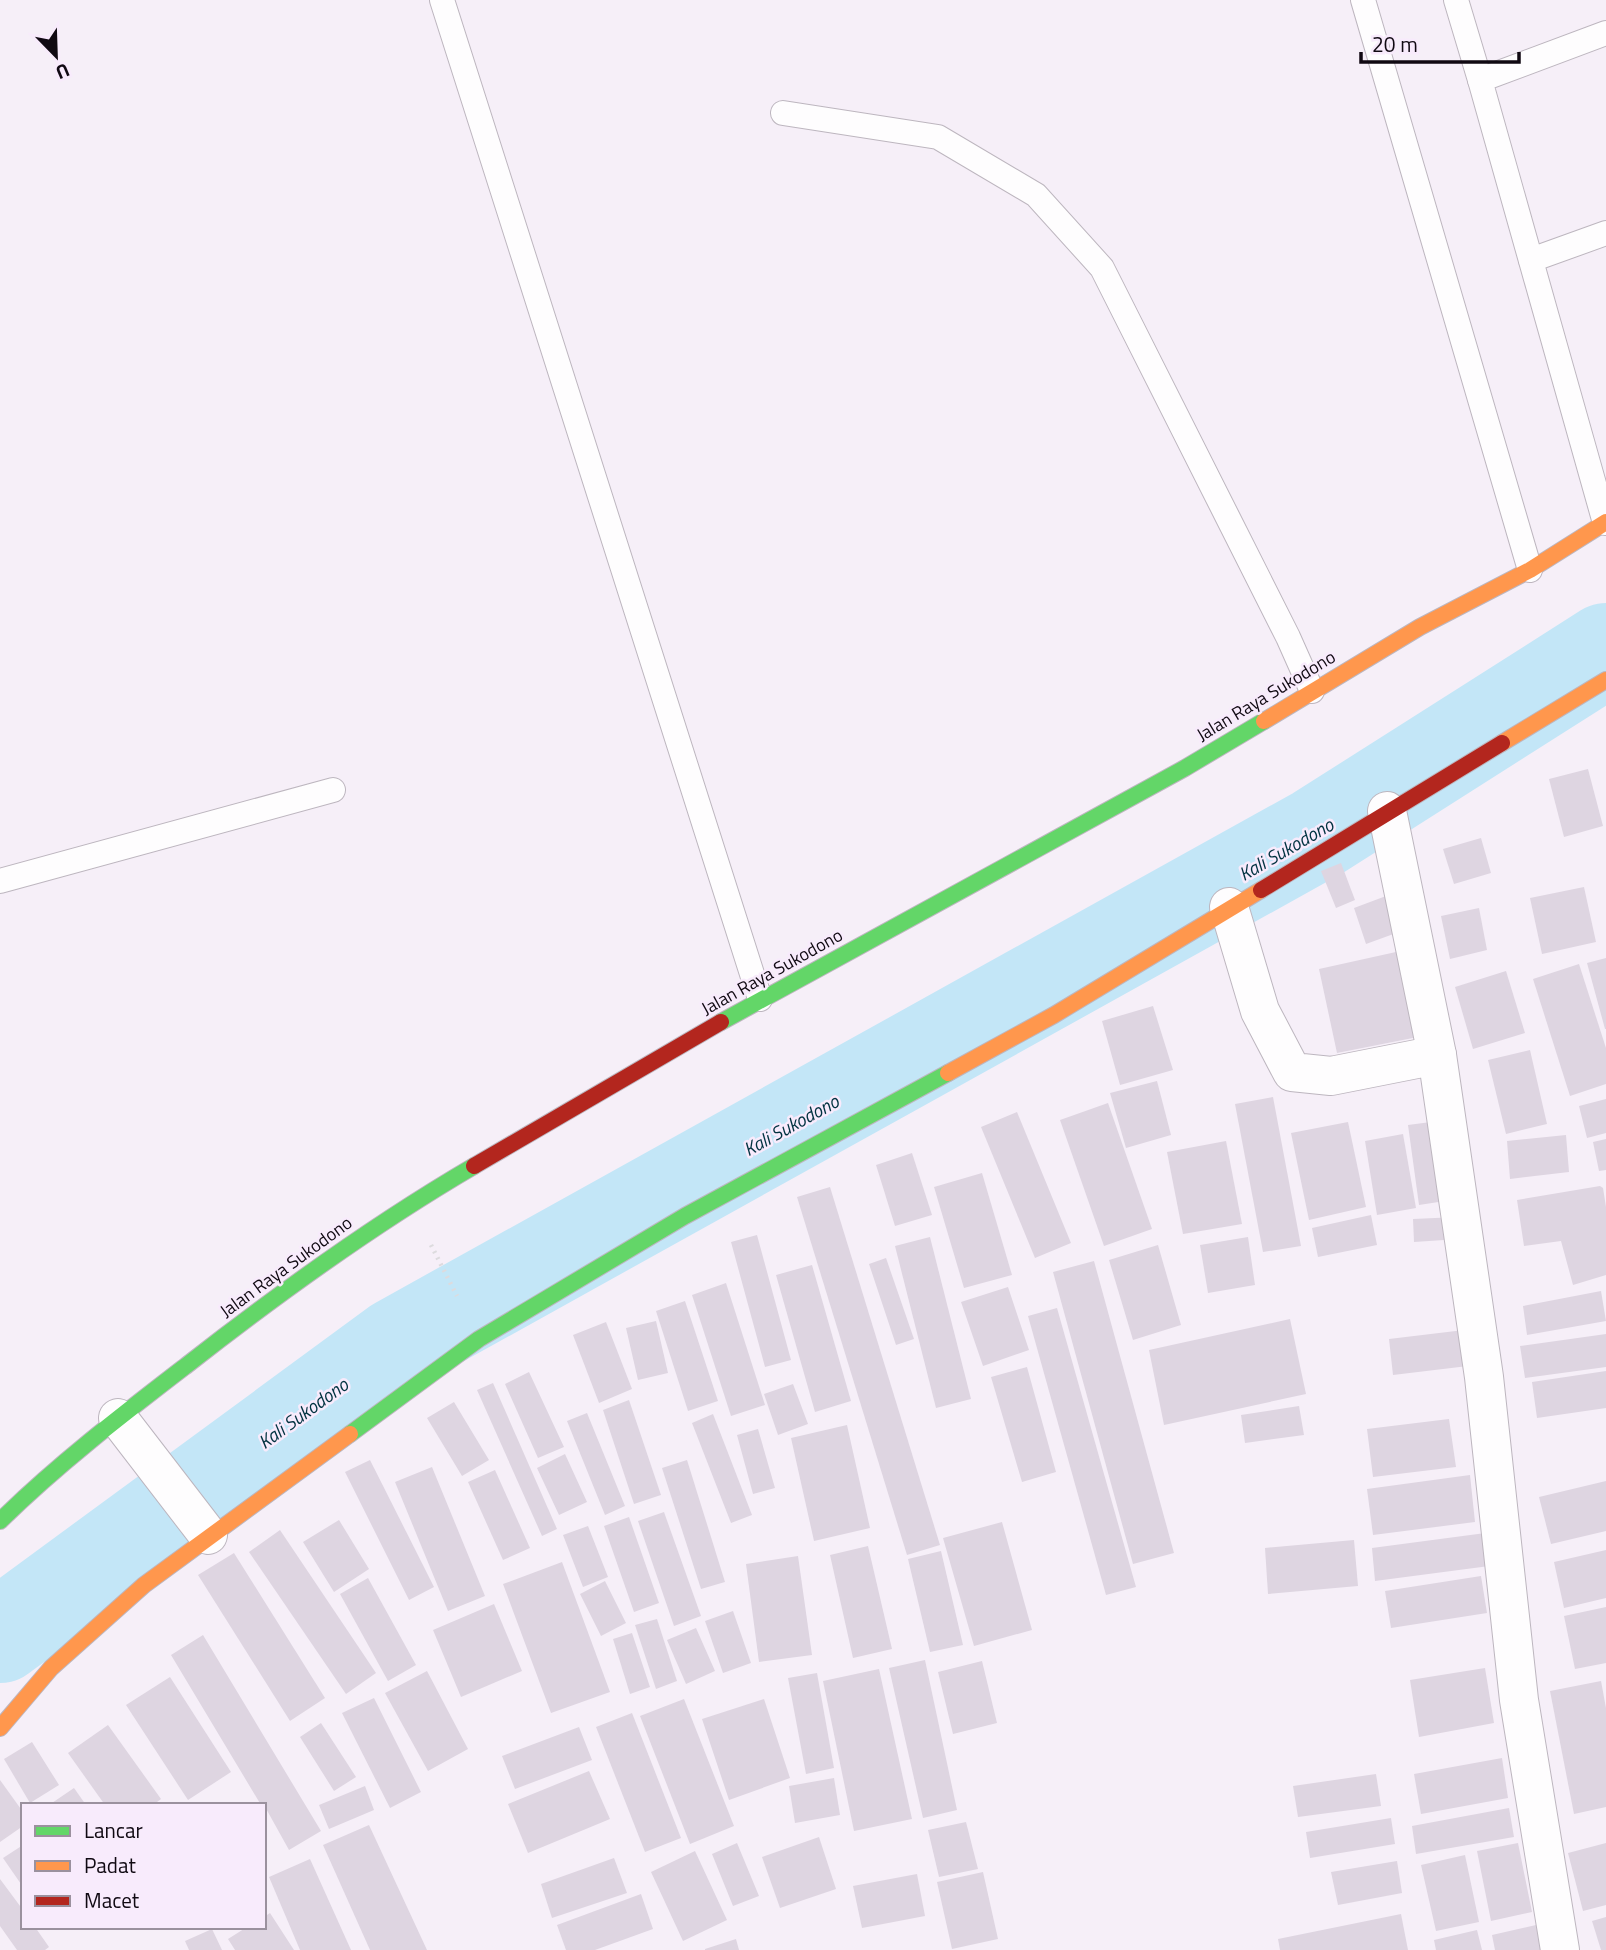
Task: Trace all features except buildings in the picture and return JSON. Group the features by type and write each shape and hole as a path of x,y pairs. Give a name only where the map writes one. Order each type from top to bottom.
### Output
{"street":[{"name":"Jalan Raya Sukodono","path":"0,1521 54,1468 127,1430 264,1305 405,1206 760,999 1185,768 1420,627 1530,570 1606,523"},
{"path":"0,1728 51,1668 203,1528 380,1414 479,1339 685,1216 1054,1015 1606,680"},
{"path":"1387,811 1437,1055 1484,1377 1518,1700 1560,1950"},
{"path":"1229,907 1260,1011 1292,1072 1331,1076 1437,1055"},
{"path":"127,1430 203,1528"}],"lane":[{"path":"442,0 760,999"},
{"path":"1363,0 1530,570"},
{"path":"1456,0 1606,523"},
{"path":"1480,80 1606,33"},
{"path":"783,113 938,137 1036,195 1102,268 1288,637 1312,691"},
{"path":"1531,260 1606,233"},
{"path":"0,881 333,790"}],"path":[{"path":"430,1243 460,1302"}],"waterway":[{"name":"Kali Sukodono","path":"0,1636 398,1344 1318,833 1606,650"}],"traffic: fast":[{"path":"721,1022 1185,768 1264,721"},
{"path":"350,1434 479,1339 685,1216 948,1073"},
{"path":"0,1521 91,1440 256,1312 363,1236 474,1166"}],"traffic: slow":[{"path":"1264,721 1420,627 1530,570 1606,522"},
{"path":"1502,743 1606,680"},
{"path":"948,1073 1054,1015 1261,890"},
{"path":"0,1728 51,1668 144,1585 350,1434"}],"traffic: jam":[{"path":"1261,890 1502,743"},
{"path":"474,1166 721,1022"}]}
